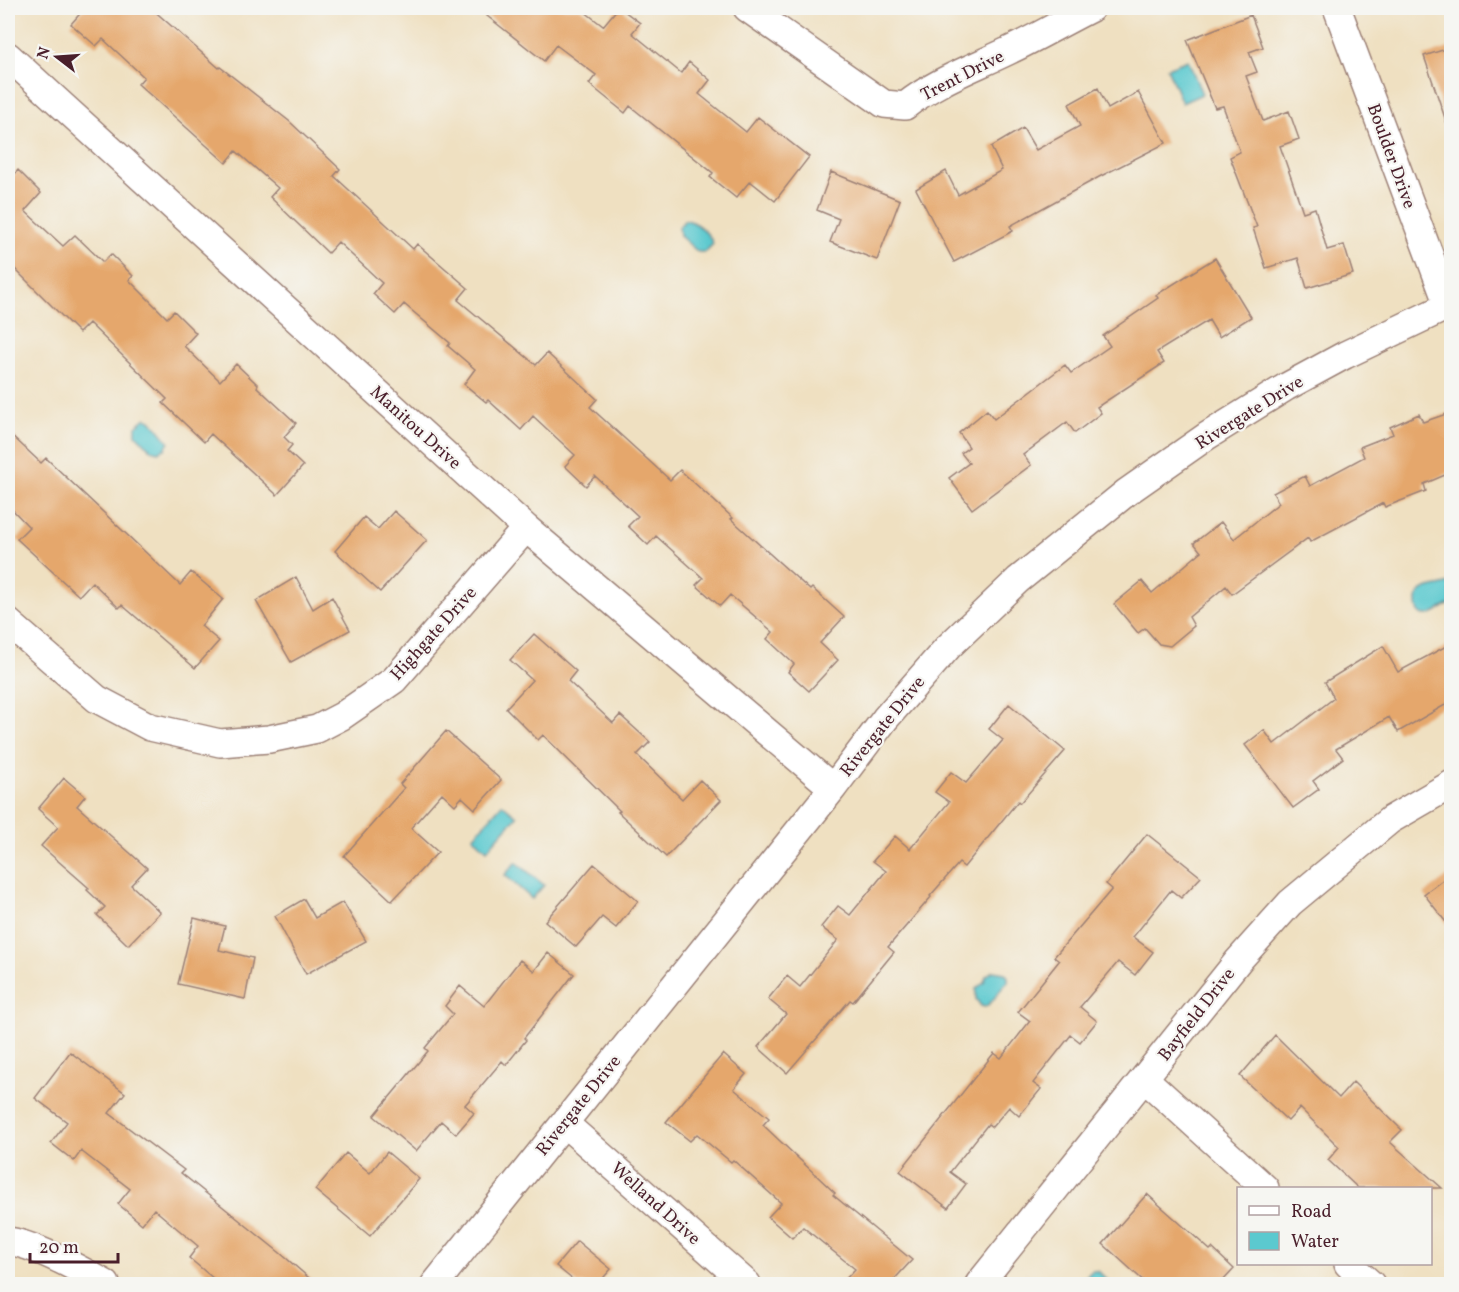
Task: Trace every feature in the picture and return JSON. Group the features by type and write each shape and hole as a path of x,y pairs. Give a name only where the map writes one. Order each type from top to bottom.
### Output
{"street":[{"name":"Trent Drive","path":"747,8 884,104 906,106 921,94 958,74 1091,8"},
{"name":"Boulder Drive","path":"1337,8 1450,304"},
{"name":"Manitou Drive","path":"8,56 526,528 832,788"},
{"name":"Rivergate Drive","path":"435,1284 885,719 948,647 1018,580 1127,492 1207,436 1286,387 1345,355 1450,304"},
{"name":"Highgate Drive","path":"8,622 97,699 150,727 220,743 269,738 317,729 342,716 394,680 526,528"},
{"name":"Bayfield Drive","path":"979,1284 1238,961 1290,903 1390,820 1452,784"},
{"path":"1145,1079 1264,1187"},
{"name":"Welland Drive","path":"564,1122 747,1284"},
{"path":"8,1241 16,1242 49,1256 106,1284"},
{"path":"1349,1265 1371,1284"}],"water":[{"path":"1188,60 1202,94 1182,103 1167,68"},
{"path":"685,220 698,225 711,240 713,244 705,252 698,252 680,236 679,227"},
{"path":"146,418 151,420 169,442 165,449 158,452 151,450 136,434 136,426"},
{"path":"1451,584 1451,604 1428,615 1419,613 1417,604 1420,593"},
{"path":"502,804 517,816 487,850 473,837"},
{"path":"516,862 544,885 532,899 505,875"},
{"path":"993,971 1005,973 1008,982 985,1007 981,1006 976,999 976,989"},
{"path":"1092,1271 1098,1271 1111,1284 1080,1284"}],"building":[{"path":"85,8 151,8 219,68 289,121 340,169 334,176 413,249 417,244 468,288 458,300 536,365 547,353 597,399 590,407 670,480 680,470 810,590 812,588 844,617 820,643 838,660 809,691 788,672 794,664 767,639 773,632 730,595 720,606 696,585 703,578 656,536 648,545 628,526 638,516 595,476 586,486 565,466 575,455 533,416 521,430 488,400 486,402 464,384 475,369 448,346 450,343 404,304 395,314 373,294 382,283 338,242 328,253 270,197 278,188 236,151 226,163 138,84 144,77 103,39 96,46 71,24"},
{"path":"477,8 580,8 603,26 620,8 640,23 632,33 681,73 689,62 710,80 699,94 746,132 758,117 809,157 775,201 750,181 736,198 710,177 713,173 630,106 625,113 589,84 596,75 556,45 544,61"},
{"path":"1251,15 1263,47 1249,52 1257,72 1246,76 1263,121 1289,111 1299,139 1280,146 1303,212 1315,208 1327,250 1344,245 1353,274 1307,288 1298,258 1266,268 1253,228 1257,227 1230,157 1240,152 1223,106 1215,108 1187,40"},
{"path":"1452,47 1452,124 1447,124 1424,56"},
{"path":"1098,88 1108,109 1138,92 1166,143 1010,226 1013,231 954,262 916,189 946,171 958,195 1002,170 991,147 1023,128 1036,150 1080,126 1069,104"},
{"path":"18,170 41,193 25,211 63,246 75,235 103,262 111,254 133,276 129,280 167,318 174,311 196,333 184,346 220,381 236,364 296,423 284,437 292,445 287,451 303,466 277,495 211,434 204,442 163,403 167,399 89,323 79,333 8,262 8,182"},
{"path":"831,172 900,200 877,260 830,242 839,219 817,210"},
{"path":"1215,258 1251,317 1219,337 1209,320 1157,352 1164,363 1097,407 1101,413 1075,433 1067,422 1023,455 1031,465 972,509 949,478 969,463 961,453 969,447 959,433 987,410 994,419 1065,365 1071,373 1110,346 1103,336 1158,298 1156,295"},
{"path":"1452,412 1452,472 1424,484 1426,491 1385,507 1383,503 1310,542 1308,538 1232,594 1226,586 1189,617 1194,626 1170,646 1159,644 1145,628 1138,633 1114,604 1142,581 1152,593 1201,552 1194,543 1221,522 1234,539 1279,503 1273,493 1305,476 1310,486 1364,457 1360,447 1393,434 1390,427 1419,414 1423,422"},
{"path":"8,432 41,463 46,458 180,585 191,572 223,599 201,626 219,641 195,668 122,605 119,608 92,582 79,596 17,539 29,527 8,505"},
{"path":"394,511 427,540 380,592 335,551 364,517 378,529"},
{"path":"296,577 313,609 332,597 350,630 291,662 256,601"},
{"path":"534,634 576,671 568,681 613,723 620,715 650,742 637,755 682,799 700,780 721,800 666,857 618,812 620,811 543,735 538,740 506,708 532,680 510,660"},
{"path":"1452,643 1452,701 1398,732 1389,717 1336,749 1343,758 1313,781 1319,789 1293,808 1245,745 1264,730 1274,744 1334,698 1325,682 1383,646 1398,672"},
{"path":"1009,704 1065,751 1020,803 1018,801 964,867 959,863 930,896 888,947 894,952 853,1002 850,1000 787,1073 758,1047 786,1014 768,999 787,976 800,987 838,940 821,927 838,906 850,915 886,871 873,861 895,836 910,849 949,802 935,792 951,772 966,783 1003,740 989,729"},
{"path":"446,731 501,780 475,809 462,797 455,805 442,793 411,828 438,852 392,901 344,856 404,788 400,784"},
{"path":"64,778 85,796 77,806 147,868 131,885 160,912 128,945 97,915 105,907 87,890 89,888 41,846 58,827 38,809"},
{"path":"1147,834 1201,877 1181,898 1171,890 1133,937 1153,952 1135,975 1118,962 1080,1007 1097,1021 1080,1042 1071,1035 1033,1083 1041,1089 1019,1116 1009,1107 992,1127 988,1124 950,1172 966,1184 948,1208 900,1171 994,1053 1001,1058 1030,1021 1018,1012 1059,961 1054,957 1112,889 1106,884"},
{"path":"594,864 638,901 616,928 602,917 576,947 545,921"},
{"path":"1452,873 1452,930 1424,894"},
{"path":"304,899 315,918 343,902 366,941 306,974 275,916"},
{"path":"194,918 225,926 219,950 253,958 245,999 178,984"},
{"path":"548,953 574,974 506,1065 502,1061 465,1105 474,1113 456,1134 441,1121 416,1151 374,1116 428,1051 425,1048 453,1014 445,1006 460,986 484,1006 520,960 534,971"},
{"path":"1275,1035 1339,1098 1353,1082 1402,1130 1390,1142 1442,1188 1357,1187 1328,1160 1339,1147 1300,1108 1288,1121 1240,1076"},
{"path":"70,1052 125,1093 109,1113 184,1170 181,1173 316,1284 220,1284 189,1258 198,1246 154,1209 142,1224 118,1204 130,1189 81,1151 74,1161 51,1143 67,1122 35,1098"},
{"path":"723,1054 746,1074 734,1089 769,1118 763,1125 835,1193 833,1195 912,1260 890,1284 841,1284 855,1269 803,1227 792,1238 768,1217 781,1203 733,1160 731,1162 697,1134 690,1141 666,1122"},
{"path":"387,1152 419,1179 370,1236 315,1190 346,1153 370,1173"},
{"path":"1147,1194 1234,1269 1220,1284 1147,1284 1103,1244"},
{"path":"577,1241 611,1269 598,1284 578,1284 556,1266"}]}
